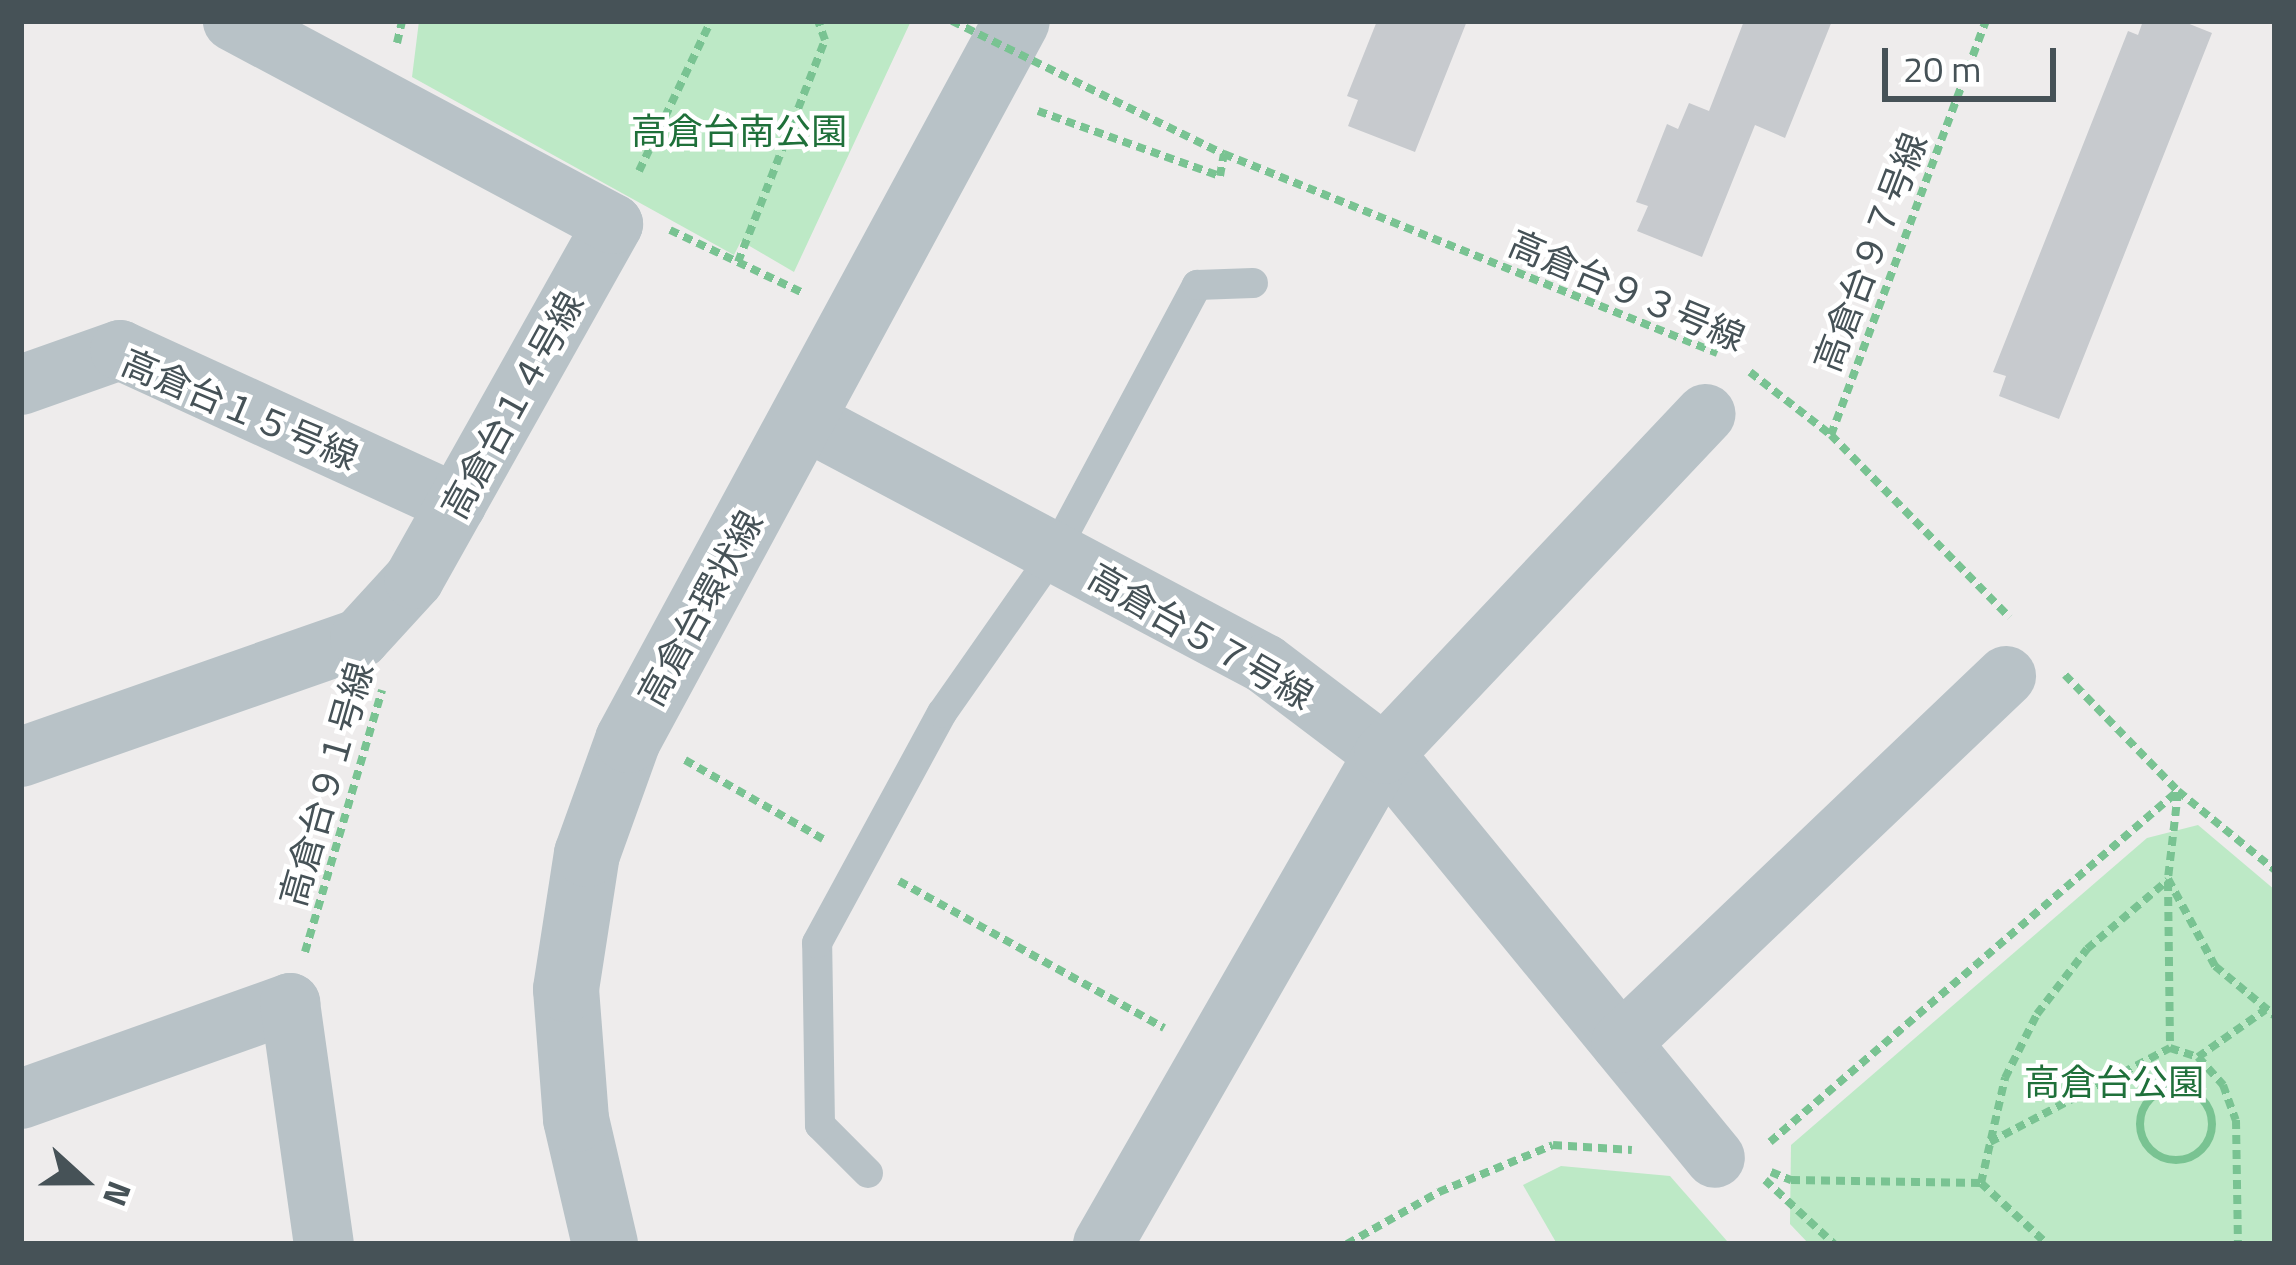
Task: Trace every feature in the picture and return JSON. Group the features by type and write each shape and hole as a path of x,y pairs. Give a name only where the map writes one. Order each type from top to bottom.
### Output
{"street":[{"path":"233,21 613,224"},
{"name":"高倉台環状線","path":"605,1244 576,1119 566,989 587,854 628,740 1017,21"},
{"name":"高倉台１４号線","path":"21,757 360,638 414,580 613,224"},
{"name":"高倉台１５号線","path":"21,385 120,350 456,504"},
{"path":"1103,1244 1384,754 1705,414"},
{"name":"高倉台５７号線","path":"803,418 1265,664 1384,754 1621,1043 1731,1160"},
{"path":"1621,1043 2027,656"},
{"path":"21,1099 290,1003 324,1244"}],"lane":[{"path":"868,1173 820,1125 817,943 942,713 1054,554 1197,286 1252,283"}],"path":[{"path":"613,224 711,21"},
{"path":"738,262 825,40 818,21"},
{"name":"高倉台９３号線","path":"952,21 1224,154 1738,362 1831,435 2027,656 2275,870"},
{"name":"高倉台９７号線","path":"1831,435 1986,21"},
{"path":"1036,110 1220,176 1224,154"},
{"path":"613,224 642,216 809,296"},
{"name":"高倉台９１号線","path":"290,1003 388,669"},
{"path":"682,759 1212,1055"},
{"path":"2170,1048 2168,880 2178,791"},
{"path":"1731,1160 2178,791"},
{"path":"2168,880 2215,966 2270,1013 2198,1058"},
{"path":"1981,1183 2005,1078 2037,1014 2086,949 2168,880"},
{"path":"1989,1142 2170,1048 2198,1058 2223,1085 2236,1120 2238,1244"},
{"path":"2169,1088 2193,1092 2210,1111 2211,1135 2184,1159 2152,1152 2140,1132 2143,1109 2169,1088"},
{"path":"1346,1244 1439,1192 1553,1145 1731,1160 1791,1180 1981,1183 2047,1244"},
{"path":"1731,1160 1834,1244"},
{"path":"2033,1231 2037,1244"}],"green space":[{"name":"高倉台南公園","path":"419,21 910,23 794,272 741,241 734,255 412,77"},
{"name":"高倉台公園","path":"2198,825 2275,890 2275,1244 1809,1244 1790,1224 1791,1145 2147,838"},
{"path":"1561,1166 1670,1176 1727,1241 1557,1244 1523,1185"}],"building":[{"path":"1377,21 1467,21 1415,152 1348,126 1358,100 1347,96"},
{"path":"1744,21 1832,21 1785,138 1755,125 1702,257 1637,231 1648,206 1636,202 1667,124 1678,129 1689,103 1709,111"},
{"path":"2143,21 2182,21 2212,33 2059,419 1999,396 2006,376 1993,372 2128,31 2138,35"}]}
